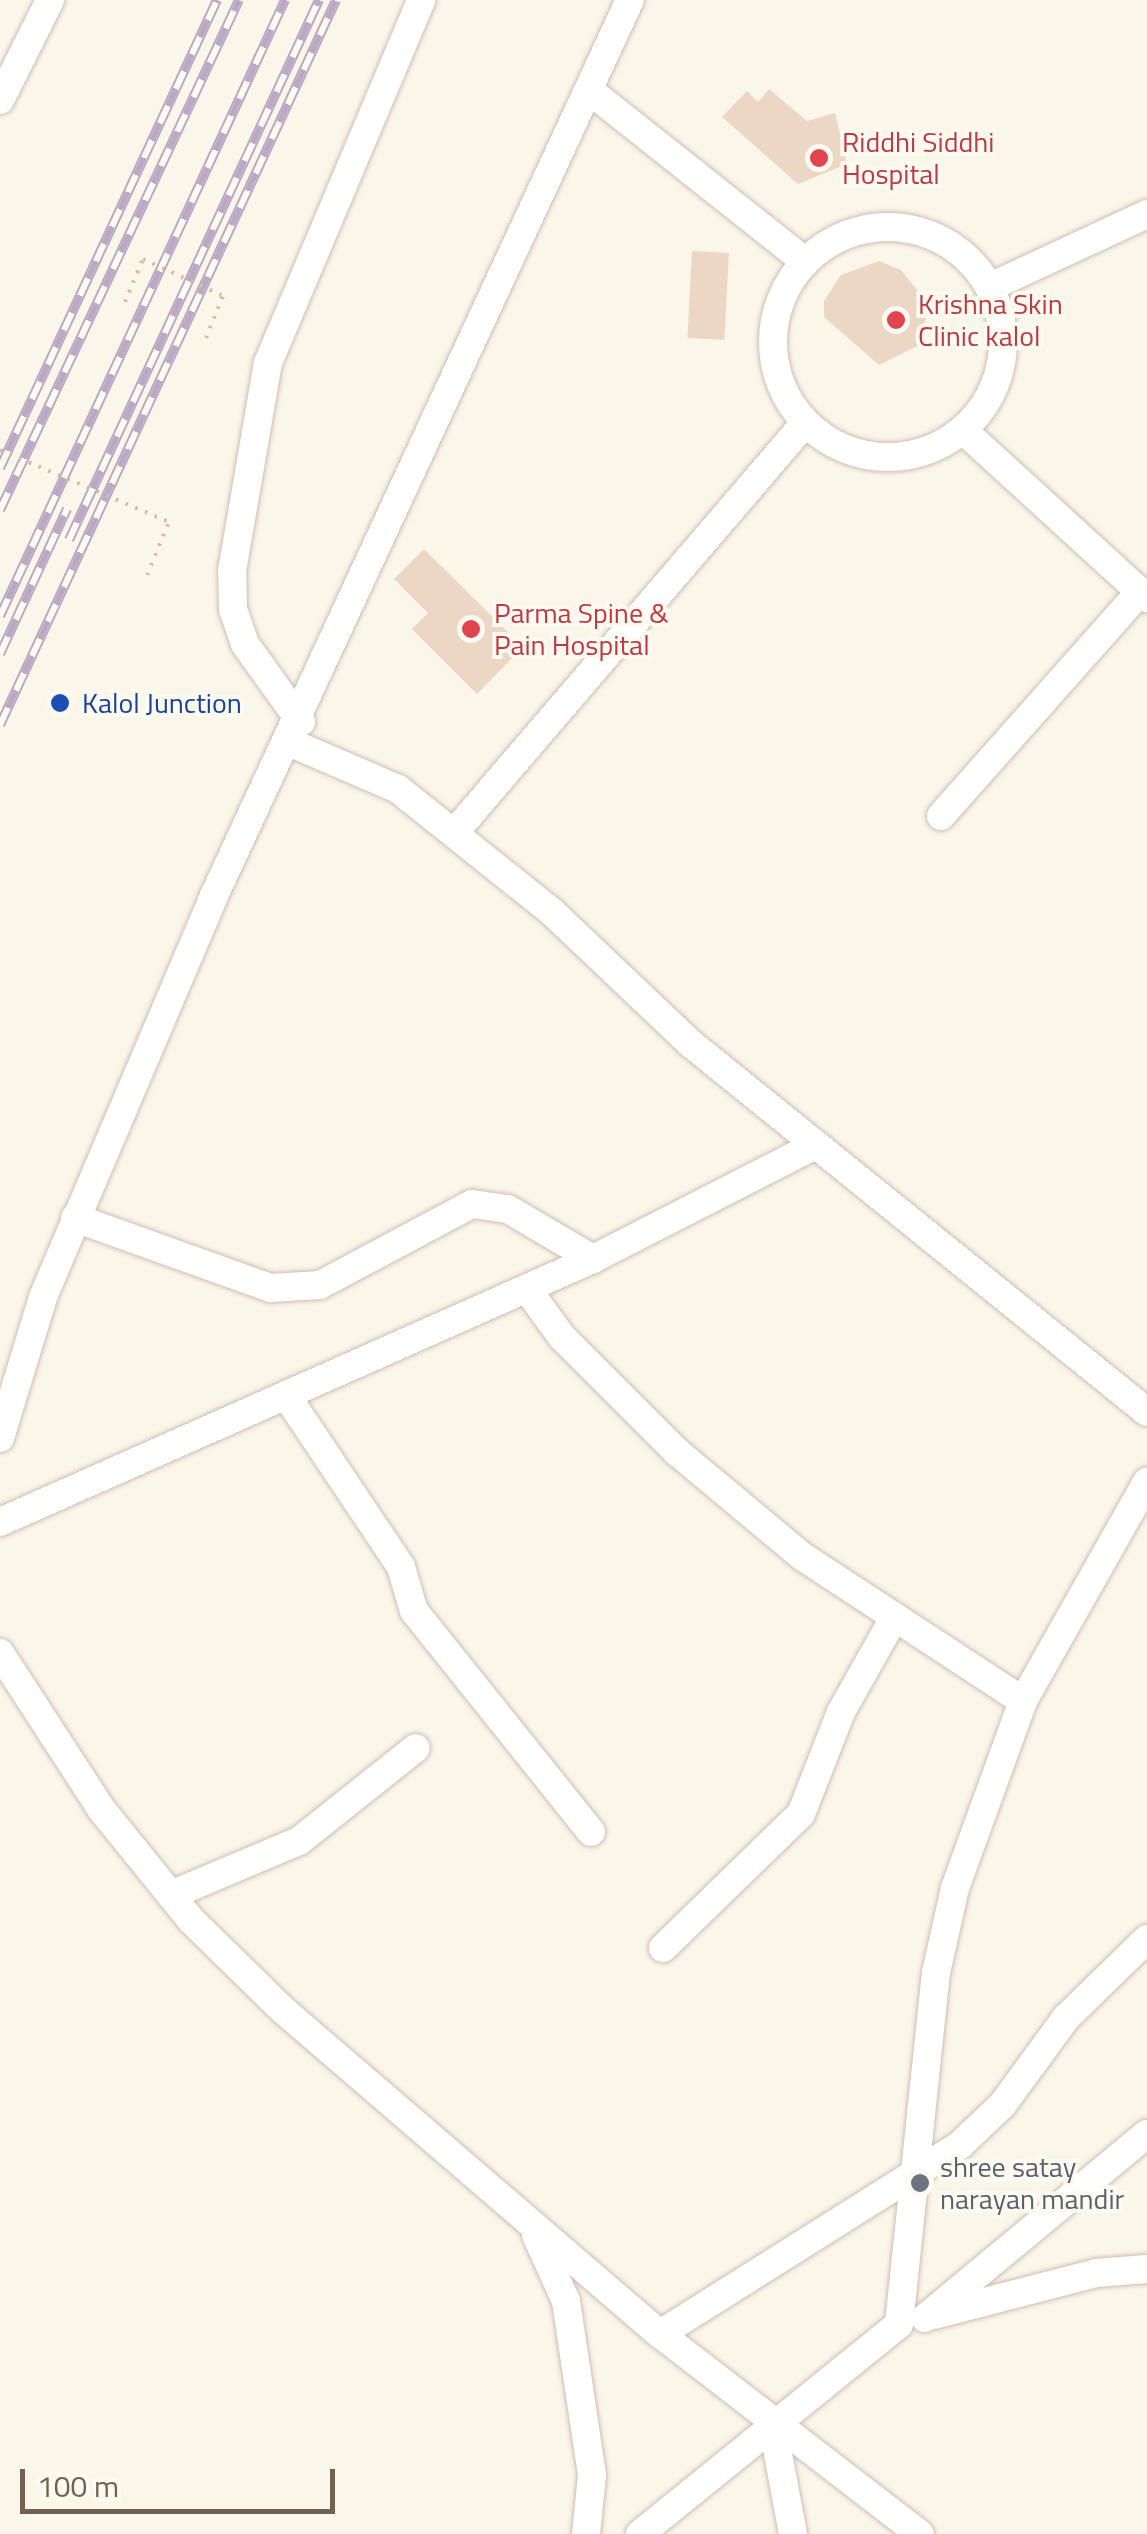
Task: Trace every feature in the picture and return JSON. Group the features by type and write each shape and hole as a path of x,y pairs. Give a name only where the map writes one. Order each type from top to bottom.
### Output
{"street":[{"path":"0,100 50,0"},
{"path":"421,0 268,363 236,552 232,610 244,644 296,733 398,789 454,833 846,1173 866,1181 1147,1412"},
{"path":"0,1438 75,1218 212,900 296,733 630,0"},
{"path":"590,91 806,262"},
{"path":"990,287 1147,214"},
{"path":"894,226 932,235 966,256 990,287 1003,324 1003,364 989,401 964,431 915,456 888,458 844,448 805,423 783,390 772,352 776,312 806,262 854,230 894,226"},
{"path":"454,833 805,423"},
{"path":"941,816 1144,595 964,431"},
{"path":"0,1522 592,1258 814,1146"},
{"path":"846,1173 856,1191 1147,1433"},
{"path":"75,1218 272,1288 320,1284 472,1204 508,1209 592,1258"},
{"path":"527,1288 562,1337 676,1452 803,1556 1023,1701"},
{"path":"286,1395 401,1568 414,1611 592,1832"},
{"path":"912,2321 916,2170 936,1973 951,1905 1023,1701 1147,1482"},
{"path":"662,1948 801,1814 842,1712 894,1618"},
{"path":"0,1653 102,1810 171,1895 283,2010 534,2230 892,2527 920,2534"},
{"path":"171,1895 214,1870 299,1840 416,1748"},
{"path":"660,2334 960,2145 1002,2104 1066,2018 1147,1939"},
{"path":"640,2534 1147,2134"},
{"path":"534,2230 566,2301 592,2475 578,2533"},
{"path":"912,2321 1096,2273 1147,2268"},
{"path":"773,2427 793,2534"}],"path":[{"path":"125,302 143,259 224,296 206,338"},
{"path":"0,450 169,522 147,575"}],"building":[{"path":"769,89 807,121 835,113 847,164 798,184 722,117 747,91 758,102"},
{"path":"692,251 729,253 724,340 687,338"},
{"path":"879,261 901,270 930,306 917,346 879,365 824,317 824,301 841,275"},
{"path":"424,549 523,647 477,694 412,629 428,613 394,579"}],"railway":[{"path":"0,468 217,0"},
{"path":"0,510 239,0"},
{"path":"0,616 285,0"},
{"path":"69,540 319,0"},
{"path":"0,725 336,0"},
{"path":"0,654 67,509"}],"place":[{"name":"Riddhi Siddhi Hospital","path":"819,158"},
{"name":"Krishna Skin Clinic kalol","path":"896,320"},
{"name":"Parma Spine & Pain Hospital","path":"471,629"},
{"name":"Kalol Junction","path":"60,703"},
{"name":"shree satay narayan mandir","path":"920,2183"}]}
